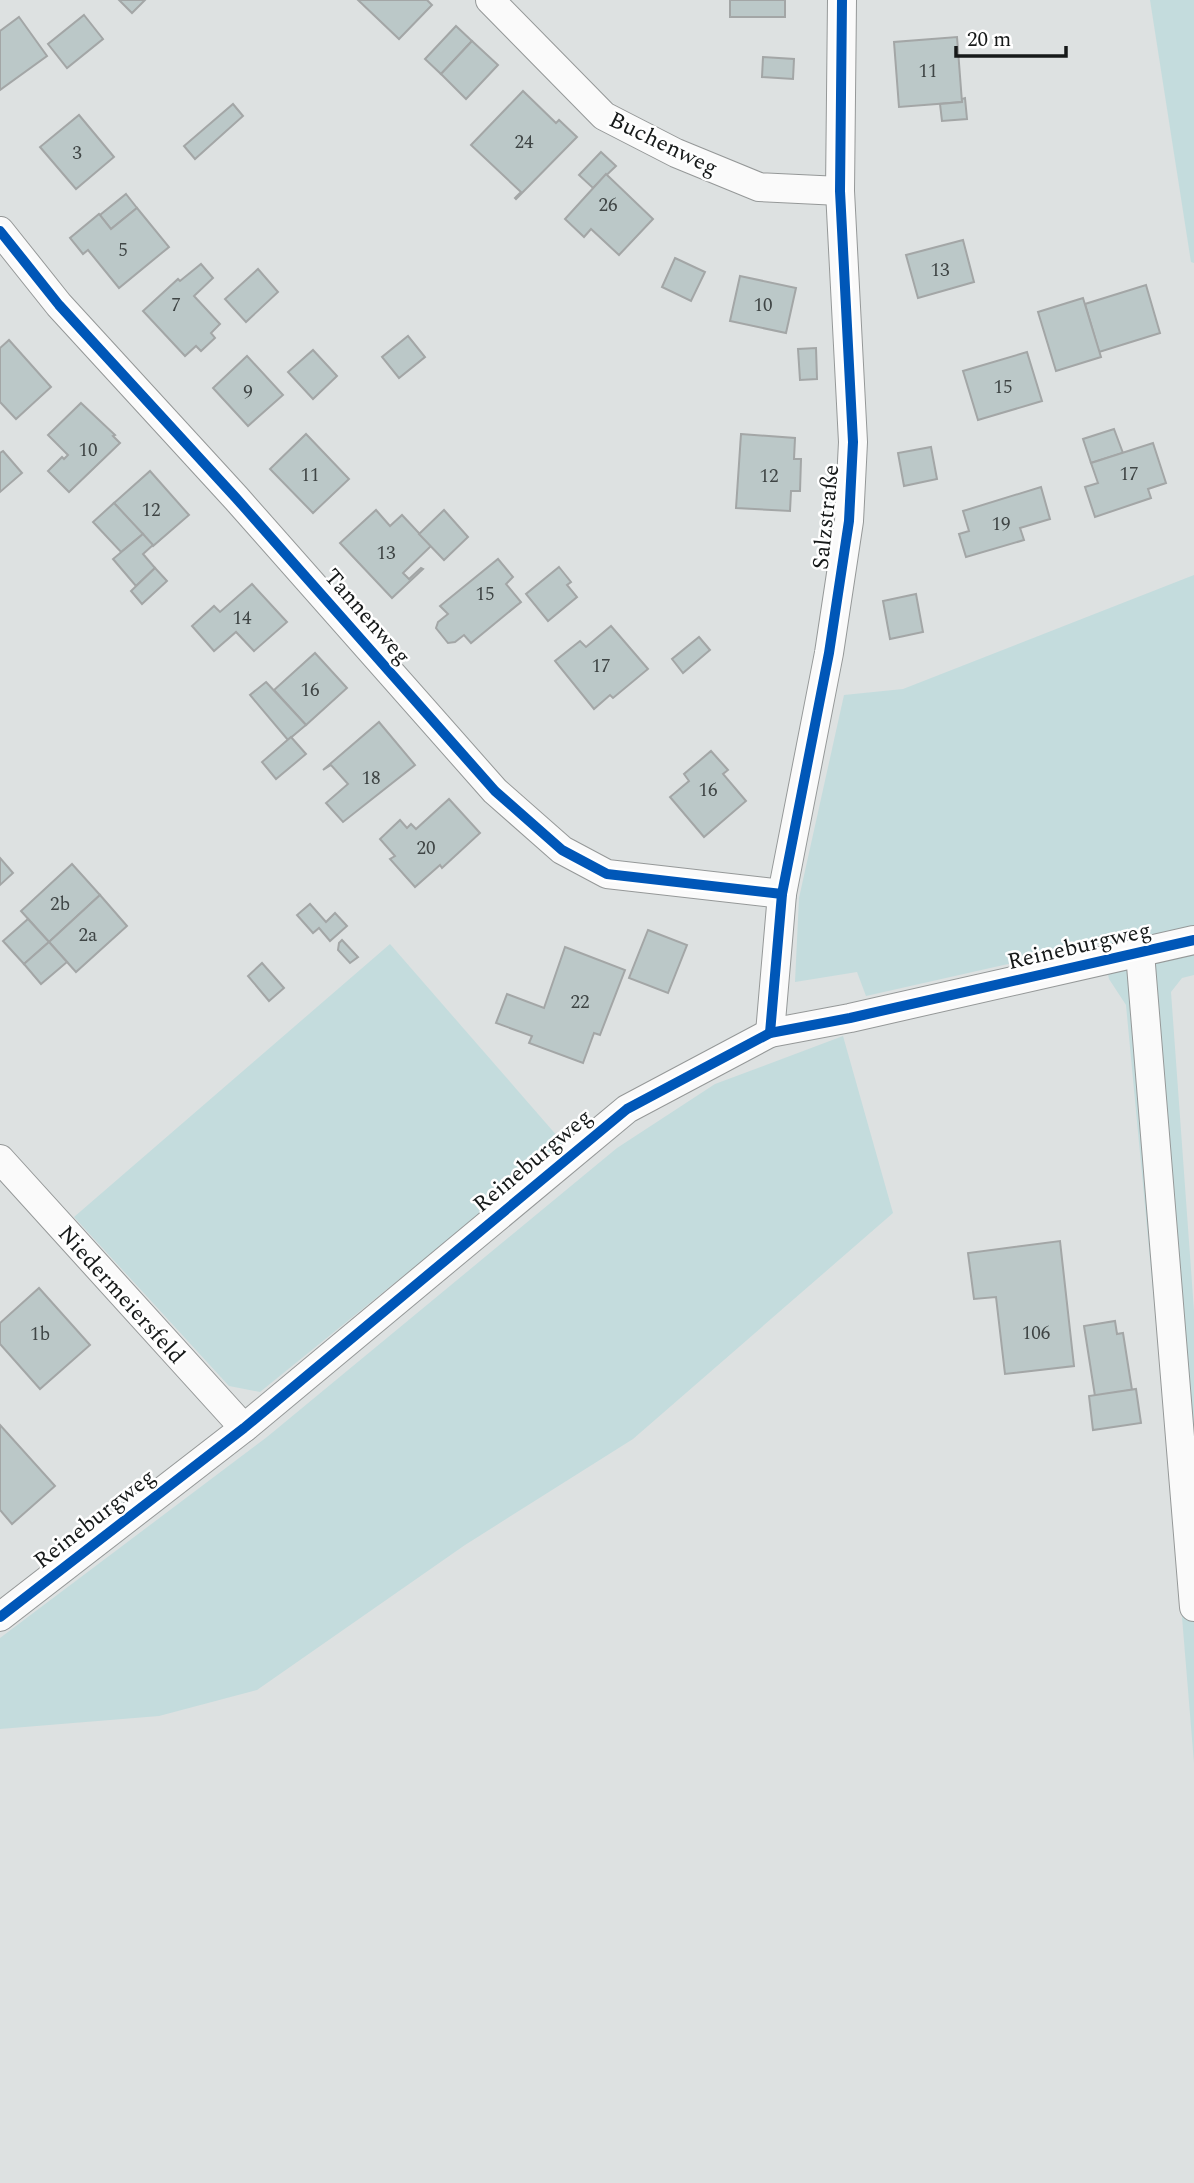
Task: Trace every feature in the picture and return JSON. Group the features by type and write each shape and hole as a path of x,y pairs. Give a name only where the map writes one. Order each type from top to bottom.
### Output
{"street":[{"name":"Buchenweg","path":"490,0 604,116 676,153 759,187 840,191"},
{"name":"Salzstraße","path":"770,1033 782,894 829,653 849,521 853,442 840,191 842,0"},
{"name":"Tannenweg","path":"0,231 59,305 236,498 495,791 562,850 607,874 782,894"},
{"name":"Reineburgweg","path":"0,1617 244,1428 627,1109 770,1033 850,1018 1194,940"},
{"name":"Reineburgweg","path":"1140,953 1194,1607"},
{"name":"Niedermeiersfeld","path":"0,1160 244,1428"}],"shaded area":[{"path":"1150,0 1194,0 1194,263 1191,262"},
{"path":"1194,575 1194,975 1182,978 1171,992 1194,1311 1194,1763 1170,1471 1126,1005 1109,979 1101,943 866,996 857,972 795,982 799,898 844,695 903,689"},
{"path":"390,944 565,1145 260,1392 229,1386 74,1217"},
{"path":"843,1036 893,1213 633,1439 465,1545 257,1690 159,1716 0,1729 0,1638 267,1437 617,1148 715,1084"}],"building":[{"path":"119,0 145,0 132,13"},
{"path":"358,0 427,0 432,5 399,39"},
{"path":"730,0 785,0 785,17 730,17"},
{"path":"84,15 103,39 67,68 48,44"},
{"path":"19,17 47,56 0,90 0,31"},
{"path":"456,26 472,41 441,74 425,59"},
{"path":"957,37 962,102 899,107 894,42"},
{"path":"472,41 498,65 466,99 441,74"},
{"path":"763,57 794,59 793,79 762,77"},
{"path":"523,91 556,123 559,120 577,137 516,199 521,192 471,145"},
{"path":"965,98 967,119 942,121 940,104 962,102"},
{"path":"233,104 243,116 195,159 184,146"},
{"path":"79,115 114,157 76,189 40,147"},
{"path":"601,152 616,166 593,188 579,175"},
{"path":"606,174 653,219 619,255 591,229 584,237 565,219"},
{"path":"126,194 137,208 111,229 100,215"},
{"path":"137,208 169,247 119,288 88,250 83,254 70,238 99,214 111,229"},
{"path":"963,240 974,282 918,298 906,255"},
{"path":"675,258 705,272 691,301 662,287"},
{"path":"201,264 213,278 194,296 220,324 211,333 215,338 201,351 196,346 185,356 143,311 178,279 180,281"},
{"path":"258,269 278,292 246,322 225,299"},
{"path":"740,276 796,288 786,333 730,321"},
{"path":"1146,285 1160,333 1099,352 1085,304"},
{"path":"1083,298 1101,357 1056,371 1038,312"},
{"path":"408,336 425,357 399,378 382,357"},
{"path":"9,340 51,387 16,419 0,402 0,348"},
{"path":"816,348 817,379 800,380 798,349"},
{"path":"313,350 337,376 313,399 288,372"},
{"path":"1027,352 1042,401 978,420 963,371"},
{"path":"247,356 283,395 248,426 213,388"},
{"path":"81,403 120,443 69,492 48,471 62,457 64,459 68,455 48,435"},
{"path":"1114,429 1123,453 1091,463 1083,439"},
{"path":"306,434 349,479 313,513 270,469"},
{"path":"741,434 795,438 794,459 801,459 800,491 791,491 790,511 736,508"},
{"path":"1153,443 1166,483 1148,489 1151,498 1095,517 1085,487 1098,483 1091,463"},
{"path":"931,447 937,479 904,486 898,453"},
{"path":"3,451 22,473 0,492 0,453"},
{"path":"150,471 189,515 153,546 114,503"},
{"path":"1041,487 1050,519 1020,528 1024,540 966,557 959,534 969,531 963,511"},
{"path":"114,503 143,534 121,552 93,522"},
{"path":"376,510 390,526 402,515 431,546 403,573 409,579 423,569 392,598 340,543"},
{"path":"444,510 468,537 444,560 419,534"},
{"path":"143,534 153,545 143,554 155,568 136,586 113,559"},
{"path":"498,559 513,577 506,584 521,602 471,643 464,635 455,642 448,643 436,628 438,622 448,614 440,606"},
{"path":"559,567 571,582 567,585 577,597 548,621 526,594"},
{"path":"155,568 167,581 142,604 131,591"},
{"path":"252,584 287,622 254,651 236,632 214,651 192,626 214,606 220,612"},
{"path":"916,594 923,632 890,639 883,601"},
{"path":"611,626 648,669 613,698 610,695 594,709 555,661 580,641 586,647"},
{"path":"699,637 710,650 683,673 672,659"},
{"path":"315,653 347,688 306,725 274,690"},
{"path":"266,682 306,725 288,740 250,695"},
{"path":"379,722 415,765 343,822 326,803 348,784 331,765 323,770"},
{"path":"291,737 306,754 276,779 262,762"},
{"path":"711,751 728,770 723,774 746,801 704,837 670,797 689,781 684,774"},
{"path":"449,799 480,833 442,868 440,865 415,887 390,859 395,856 380,839 400,820 407,828 411,824 416,829"},
{"path":"0,858 13,873 0,885"},
{"path":"72,864 100,895 49,942 21,911"},
{"path":"100,895 127,926 76,972 49,942"},
{"path":"310,904 326,922 335,913 347,926 330,941 319,928 313,933 297,915"},
{"path":"28,919 49,942 24,964 3,941"},
{"path":"648,930 687,945 668,993 629,978"},
{"path":"342,940 358,957 350,963 338,950"},
{"path":"49,942 67,962 41,984 24,964"},
{"path":"565,947 625,970 600,1035 594,1033 583,1063 529,1043 532,1036 496,1023 507,994 544,1008"},
{"path":"262,963 284,988 269,1001 248,976"},
{"path":"1060,1241 1074,1366 1005,1374 996,1297 974,1299 968,1253"},
{"path":"39,1288 90,1345 40,1389 0,1344 0,1323"},
{"path":"1115,1321 1117,1334 1123,1333 1132,1390 1095,1396 1084,1326"},
{"path":"1136,1389 1141,1423 1093,1430 1089,1396"},
{"path":"0,1425 55,1486 12,1524 0,1510"}],"cycle path":[{"path":"770,1033 782,894 829,653 849,521 853,442 840,191 842,0"},
{"path":"0,231 59,305 236,498 495,791 562,850 607,874 782,894"},
{"path":"0,1617 244,1428 627,1109 770,1033 850,1018 1194,940"}]}
